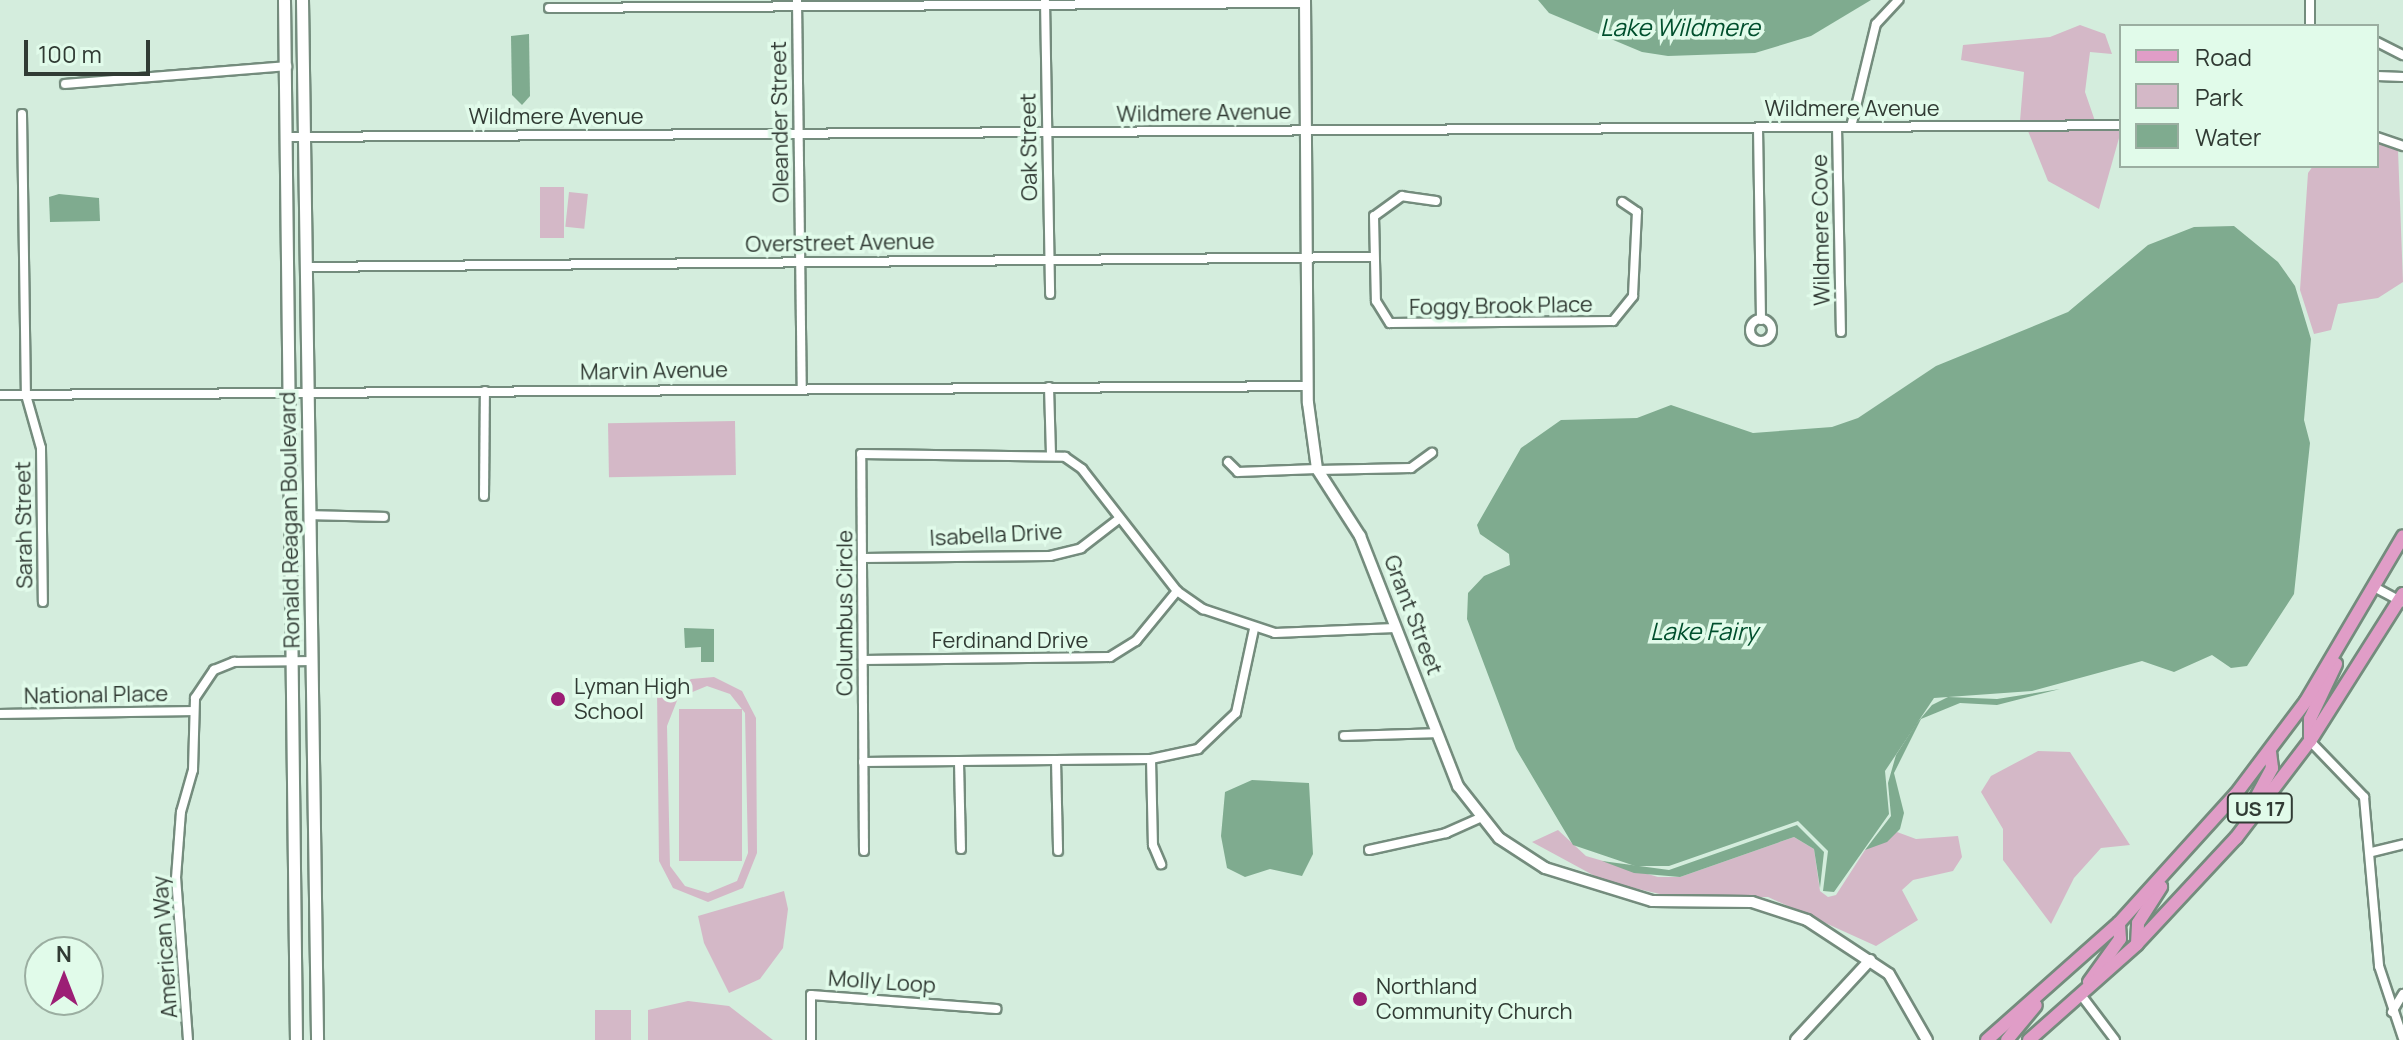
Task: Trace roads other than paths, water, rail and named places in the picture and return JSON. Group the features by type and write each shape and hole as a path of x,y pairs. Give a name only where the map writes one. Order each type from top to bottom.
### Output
{"main road":[{"name":"Ronald Reagan Boulevard","path":"284,0 296,1040"},
{"name":"Ronald Reagan Boulevard","path":"302,0 317,1040"},
{"name":"US 17","path":"1987,1040 2119,923 2171,871 2270,752 2344,642 2403,536"},
{"name":"US 17","path":"2029,1040 2137,944 2236,838 2310,741 2402,599"},
{"path":"2310,741 2310,719 2344,642"},
{"path":"2236,838 2272,768 2270,752"},
{"path":"2137,944 2138,923 2171,871"},
{"path":"2081,995 2120,939 2119,923"},
{"path":"296,954 315,954"},
{"path":"2007,1040 2050,986"}],"street":[{"path":"1851,127 1876,24 1898,0"},
{"path":"2310,0 2310,24"},
{"name":"Oak Street","path":"1045,2 1050,294"},
{"path":"549,8 797,3 1305,2"},
{"name":"Grant Street","path":"1305,2 1308,386 1318,470 1360,536 1458,786 1479,818 1545,868 1652,901 1784,908 1870,960 1901,990 1927,1040"},
{"name":"Oleander Street","path":"797,3 802,388"},
{"path":"2379,43 2403,55"},
{"path":"65,84 287,66"},
{"path":"2379,76 2403,77"},
{"name":"Sarah Street","path":"22,114 26,395 41,448 43,602"},
{"name":"Wildmere Avenue","path":"287,137 2119,126"},
{"name":"Wildmere Cove","path":"1837,127 1841,332"},
{"path":"1758,128 1761,320"},
{"path":"2379,138 2403,146"},
{"name":"Foggy Brook Place","path":"1436,201 1421,195 1383,203 1374,216 1376,301 1390,323 1605,323 1625,313 1633,296 1637,212 1622,202"},
{"name":"Overstreet Avenue","path":"306,267 1374,257"},
{"name":"Marvin Avenue","path":"0,395 1308,386"},
{"path":"1049,387 1051,454"},
{"path":"484,496 485,391"},
{"path":"1228,462 1238,472 1411,468 1432,453"},
{"name":"Columbus Circle","path":"864,851 861,454 1051,454 1082,469 1177,591 1254,629 1395,628"},
{"path":"309,515 384,517"},
{"name":"Isabella Drive","path":"863,558 1050,556 1081,548 1120,518"},
{"path":"2376,588 2402,599"},
{"name":"Ferdinand Drive","path":"863,660 1110,657 1136,641 1177,591"},
{"path":"863,762 1151,759 1198,749 1225,729 1244,696 1254,629"},
{"name":"American Way","path":"188,1040 176,878 181,812 193,770 192,711 214,670 234,662 311,661"},
{"name":"National Place","path":"0,714 192,711"},
{"path":"1344,736 1437,733"},
{"path":"2310,741 2359,788 2372,852 2379,966 2403,1038"},
{"path":"1151,759 1153,845 1161,864"},
{"path":"1056,760 1058,851"},
{"path":"959,762 961,849"},
{"path":"1369,850 1446,833 1479,818"},
{"path":"2372,852 2403,844"},
{"path":"1796,1040 1870,960"},
{"path":"2392,1012 2403,994"},
{"name":"Molly Loop","path":"811,1040 811,995 996,1009"},
{"path":"2081,995 2115,1040"}],"water":[{"name":"Lake Wildmere","path":"1538,0 1871,0 1811,36 1755,53 1668,56 1642,52 1549,13"},
{"path":"529,34 530,96 522,105 512,95 511,36"},
{"path":"59,194 99,198 100,221 50,222 49,197"},
{"name":"Lake Fairy","path":"2234,226 2278,262 2295,286 2311,339 2304,420 2310,443 2294,594 2247,666 2231,668 2212,655 2174,672 2142,661 2032,691 1934,698 1885,771 1889,814 1834,892 1823,891 1828,851 1798,821 1669,866 1635,866 1573,845 1516,749 1467,619 1468,593 1484,576 1510,565 1509,554 1480,534 1477,525 1521,448 1561,420 1637,418 1671,405 1753,433 1832,427 1858,418 1936,366 2068,312 2148,245 2194,227"},
{"path":"684,628 714,629 714,662 701,662 701,647 685,648"},
{"path":"2060,689 1997,705 1960,703 1921,719 1894,773 1904,813 1900,829 1887,842 1865,850 1891,816 1888,783 1896,755 1916,724 1932,705 1948,697 1997,699"},
{"path":"1252,780 1309,783 1313,854 1302,876 1270,869 1245,877 1227,868 1221,836 1225,792"},
{"path":"1797,825 1824,852 1820,888 1814,849 1794,837 1680,877 1634,873 1602,861 1669,870"}],"place":[{"name":"Lyman High School","path":"558,699"},
{"name":"Northland Community Church","path":"1360,999"}]}
